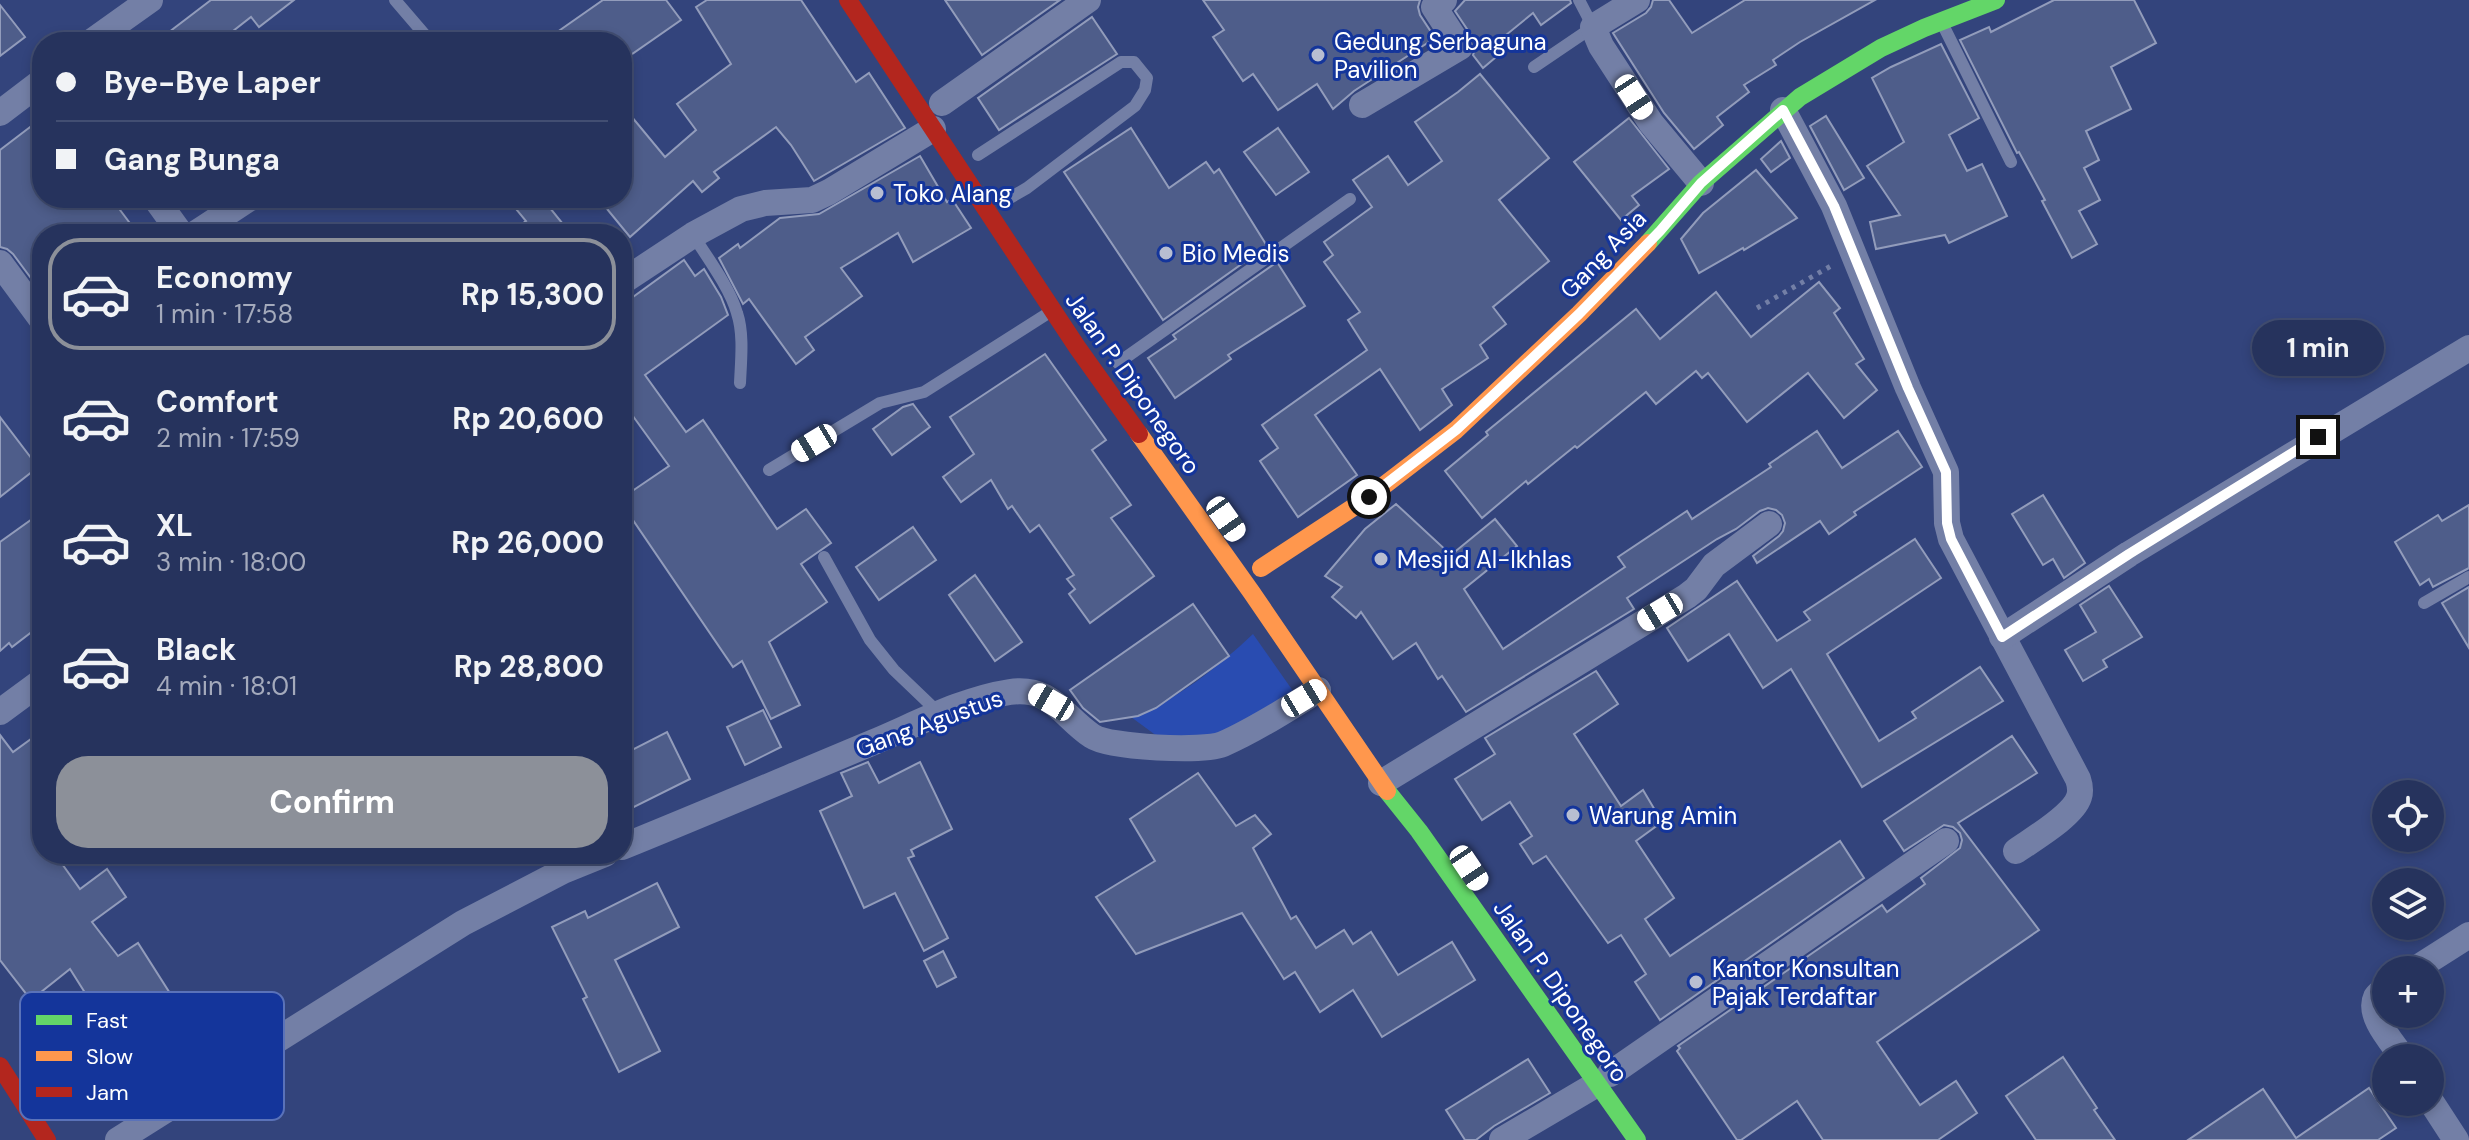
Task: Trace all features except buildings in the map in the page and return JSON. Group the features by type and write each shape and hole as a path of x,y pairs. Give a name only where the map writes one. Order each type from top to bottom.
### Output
{"main road":[{"name":"Jalan P. Diponegoro","path":"848,0 940,109 1052,310 1318,690 1396,774 1419,831 1604,1079 1658,1140"},
{"name":"Gang Asia","path":"1272,587 1256,562 1369,497 1456,430 1579,314 1660,231 1701,183 1783,110 1881,48 1996,0"},
{"path":"1004,194 1021,219"},
{"name":"Jalan P. Diponegoro","path":"1531,958 1637,1140"},
{"path":"0,1066 20,1097"},
{"path":"34,1120 47,1140"}],"street":[{"path":"105,32 150,0"},
{"path":"632,275 693,235 741,209 765,203 812,200 821,196 1088,0"},
{"path":"1362,105 1460,47 1434,7 1444,0"},
{"path":"1637,0 1593,27 1601,46 1651,123 1701,183"},
{"path":"0,113 32,89"},
{"path":"1783,110 1834,206 1908,388 1946,472 1947,523 1951,539 2078,779 2080,787 2076,804 2016,851"},
{"path":"210,224 235,208"},
{"path":"0,263 32,306"},
{"path":"2002,637 2156,538 2469,348"},
{"path":"1396,774 1687,596 1714,565 1769,524"},
{"path":"0,712 32,688"},
{"name":"Gang Agustus","path":"632,843 940,714 998,695 1037,693 1065,711 1093,738 1139,746 1178,748 1221,746 1318,690"},
{"path":"1502,1140 1604,1079 1946,841"},
{"path":"284,1036 463,923 580,864"},
{"path":"2436,956 2469,935"},
{"path":"2440,1116 2456,1140"},
{"path":"118,1140 150,1120"}],"lane":[{"path":"395,0 422,32"},
{"path":"1534,67 1593,27 1579,0"},
{"path":"1941,21 2011,162"},
{"path":"977,154 1121,62 1134,62 1141,68 1147,78 1145,90 1135,106 1027,188 1004,194"},
{"path":"1117,363 1350,199"},
{"path":"693,235 737,313 741,345 740,383"},
{"path":"769,470 880,403 924,392 1052,310"},
{"path":"824,557 870,640 894,670 940,714"},
{"path":"2424,603 2469,577"}],"path":[{"path":"1757,308 1853,254"}],"shaded area":[{"path":"1253,634 1293,691 1250,721 1206,740 1161,739 1131,717 1164,702 1196,682"}],"traffic: fast":[{"path":"1648,243 1701,183 1800,97 1881,48 1996,0"},
{"path":"1387,791 1419,831 1637,1140"}],"traffic: slow":[{"path":"1261,568 1369,497 1456,430 1579,314 1648,243"},
{"path":"1139,434 1387,791"}],"traffic: jam":[{"path":"848,0 1077,347 1139,434"},
{"path":"0,1066 20,1097"},
{"path":"34,1120 47,1140"}],"place":[{"name":"Gedung Serbaguna Pavilion","path":"1318,55"},
{"name":"Toko Alang","path":"877,193"},
{"name":"Bio Medis","path":"1166,253"},
{"name":"Mesjid Al-Ikhlas","path":"1381,559"},
{"name":"Warung Amin","path":"1573,815"},
{"name":"Kantor Konsultan Pajak Terdaftar","path":"1696,982"}],"route":[{"path":"1369,497 1456,430 1486,402 1579,314 1660,231 1701,183 1783,110 1834,206 1908,388 1946,472 1947,523 1951,539 2002,637 2318,437"}]}
